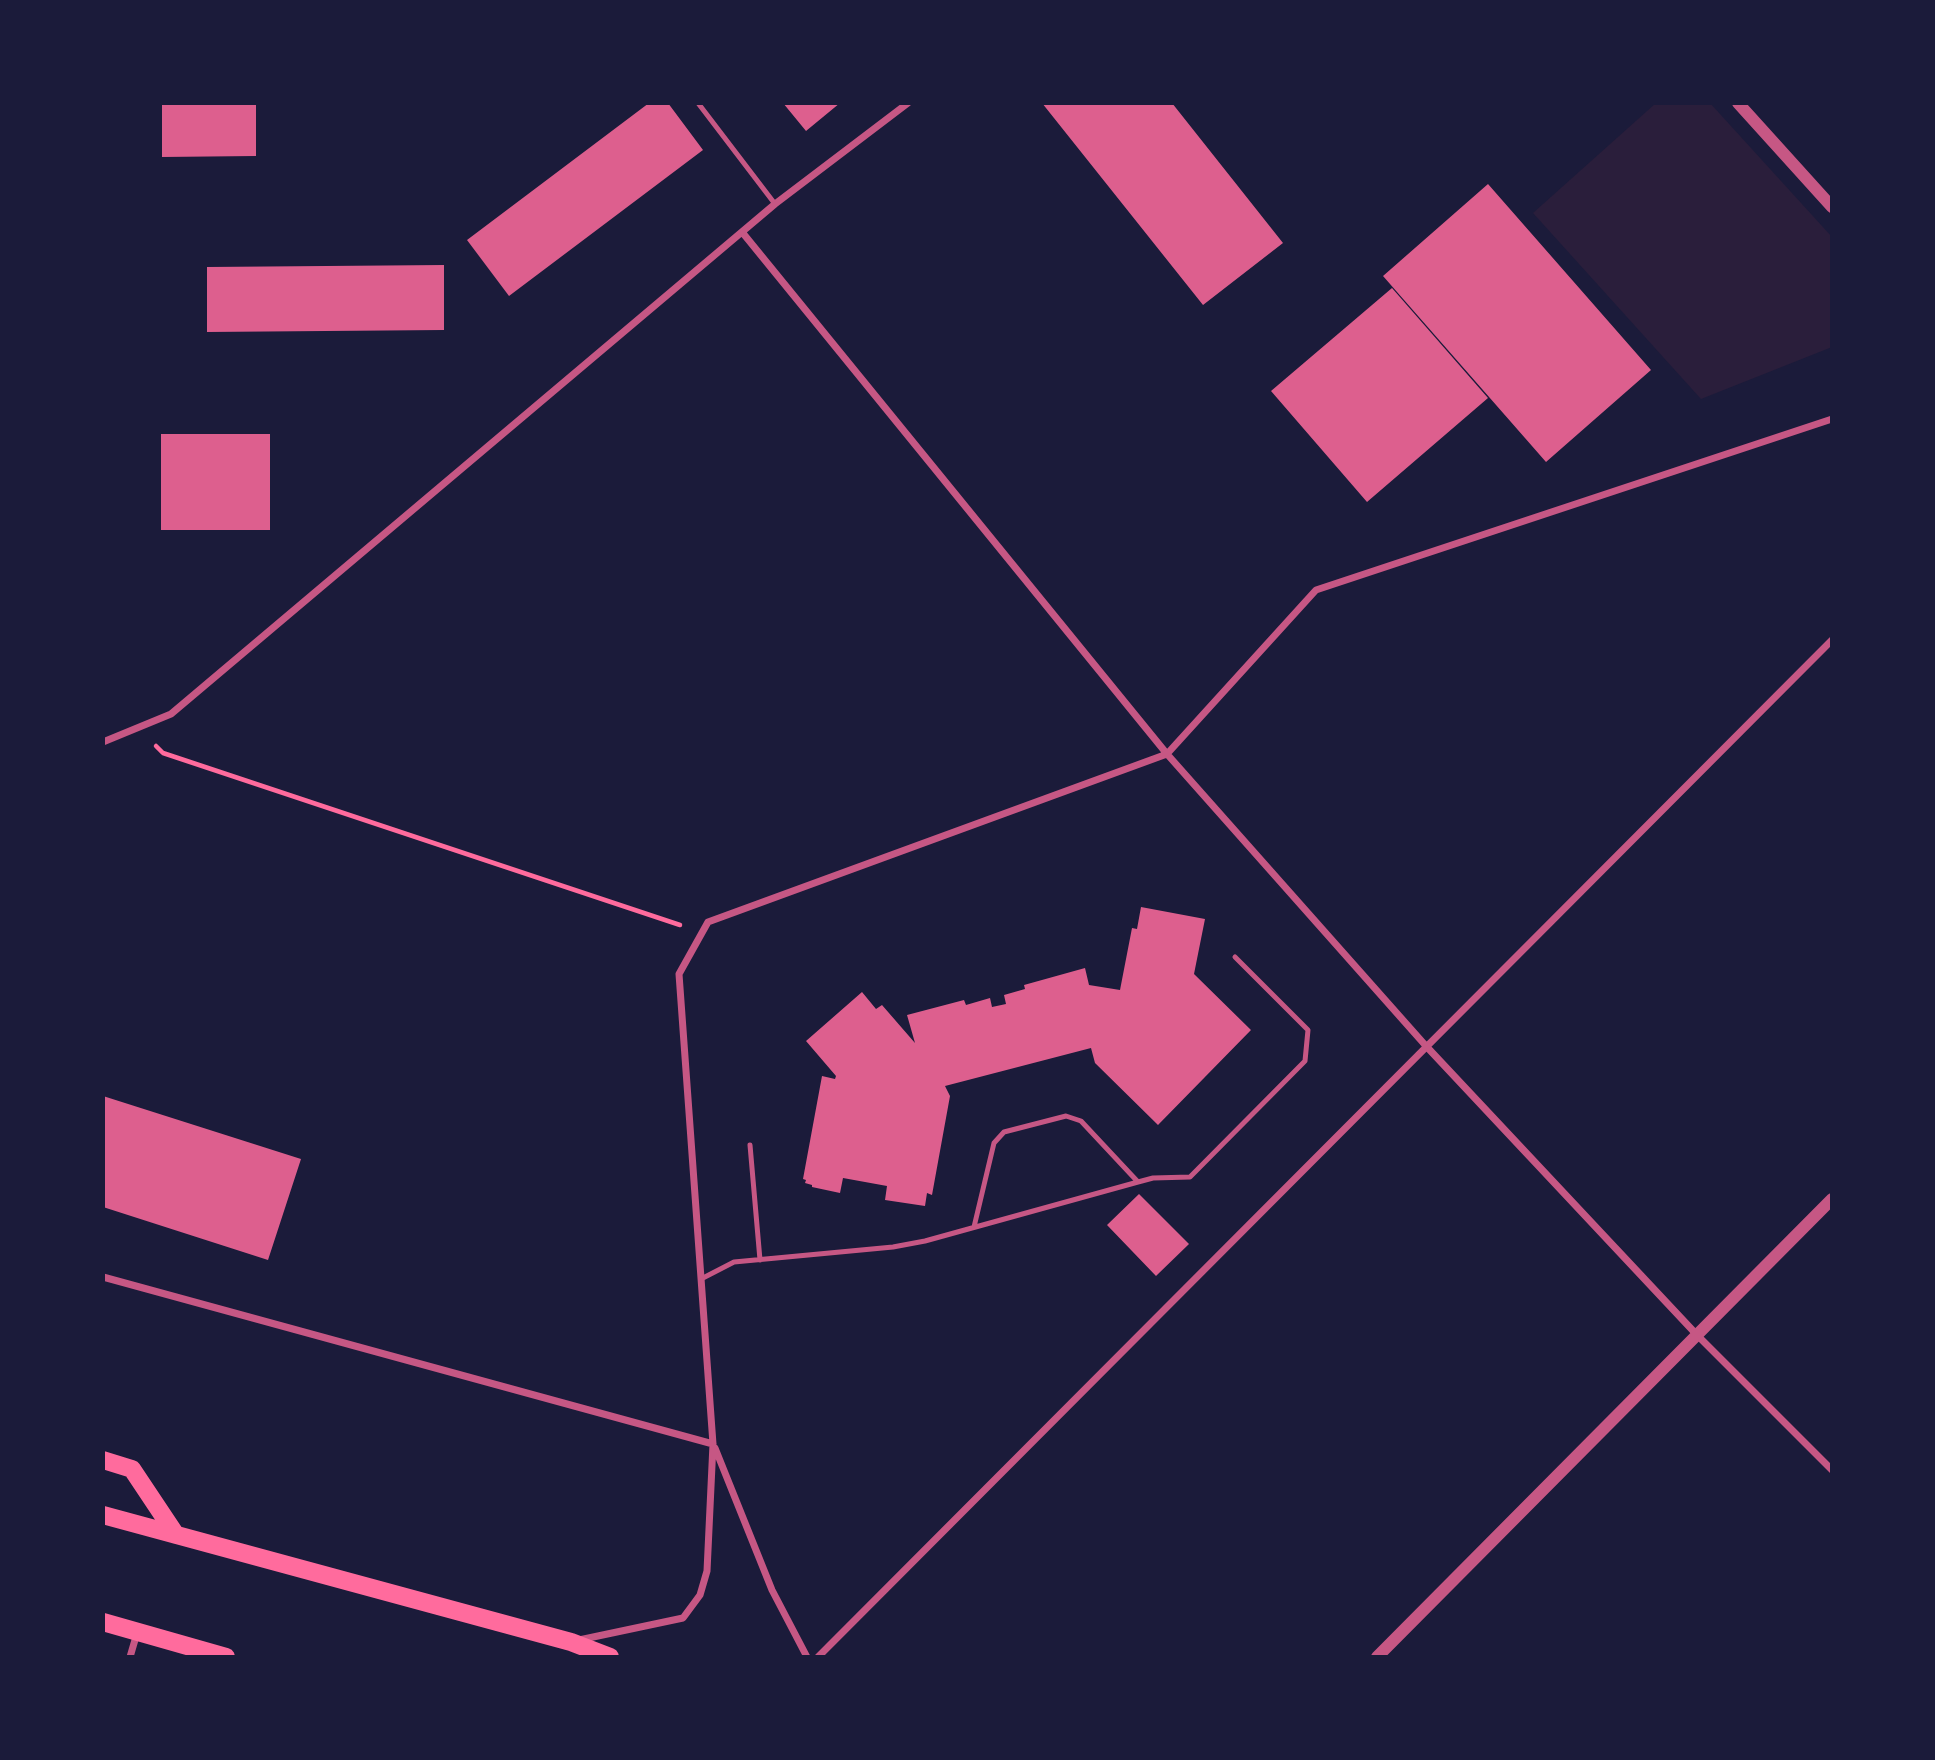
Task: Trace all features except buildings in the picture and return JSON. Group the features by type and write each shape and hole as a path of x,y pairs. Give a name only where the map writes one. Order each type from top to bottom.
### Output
{"main road":[{"path":"103,1460 132,1469 176,1535"},
{"path":"103,1516 571,1642 610,1657"},
{"path":"103,1622 226,1657"}],"street":[{"path":"103,743 171,714 775,204 908,103"},
{"path":"1738,103 1832,207"},
{"path":"742,232 1167,754 1426,1046 1697,1335 1832,1470"},
{"path":"571,1642 682,1618 700,1595 707,1571 713,1444 679,974 708,922 1167,754 1316,590 1832,419"},
{"path":"818,1657 1832,640"},
{"path":"1377,1657 1832,1199"},
{"path":"103,1277 713,1444"},
{"path":"713,1444 772,1590 807,1657"},
{"path":"130,1657 137,1633"}],"lane":[{"path":"698,103 775,204"},
{"path":"701,1279 734,1262 893,1247 1153,1178 1190,1177 1306,1061 1308,1030 1235,957"},
{"path":"974,1227 994,1143 1004,1132 1066,1116 1081,1121 1138,1182"},
{"path":"750,1145 760,1260"}],"path":[{"path":"139,728 163,753 703,932"}],"shaded area":[{"path":"1656,103 1710,103 1832,237 1832,347 1701,399 1533,213"}]}
